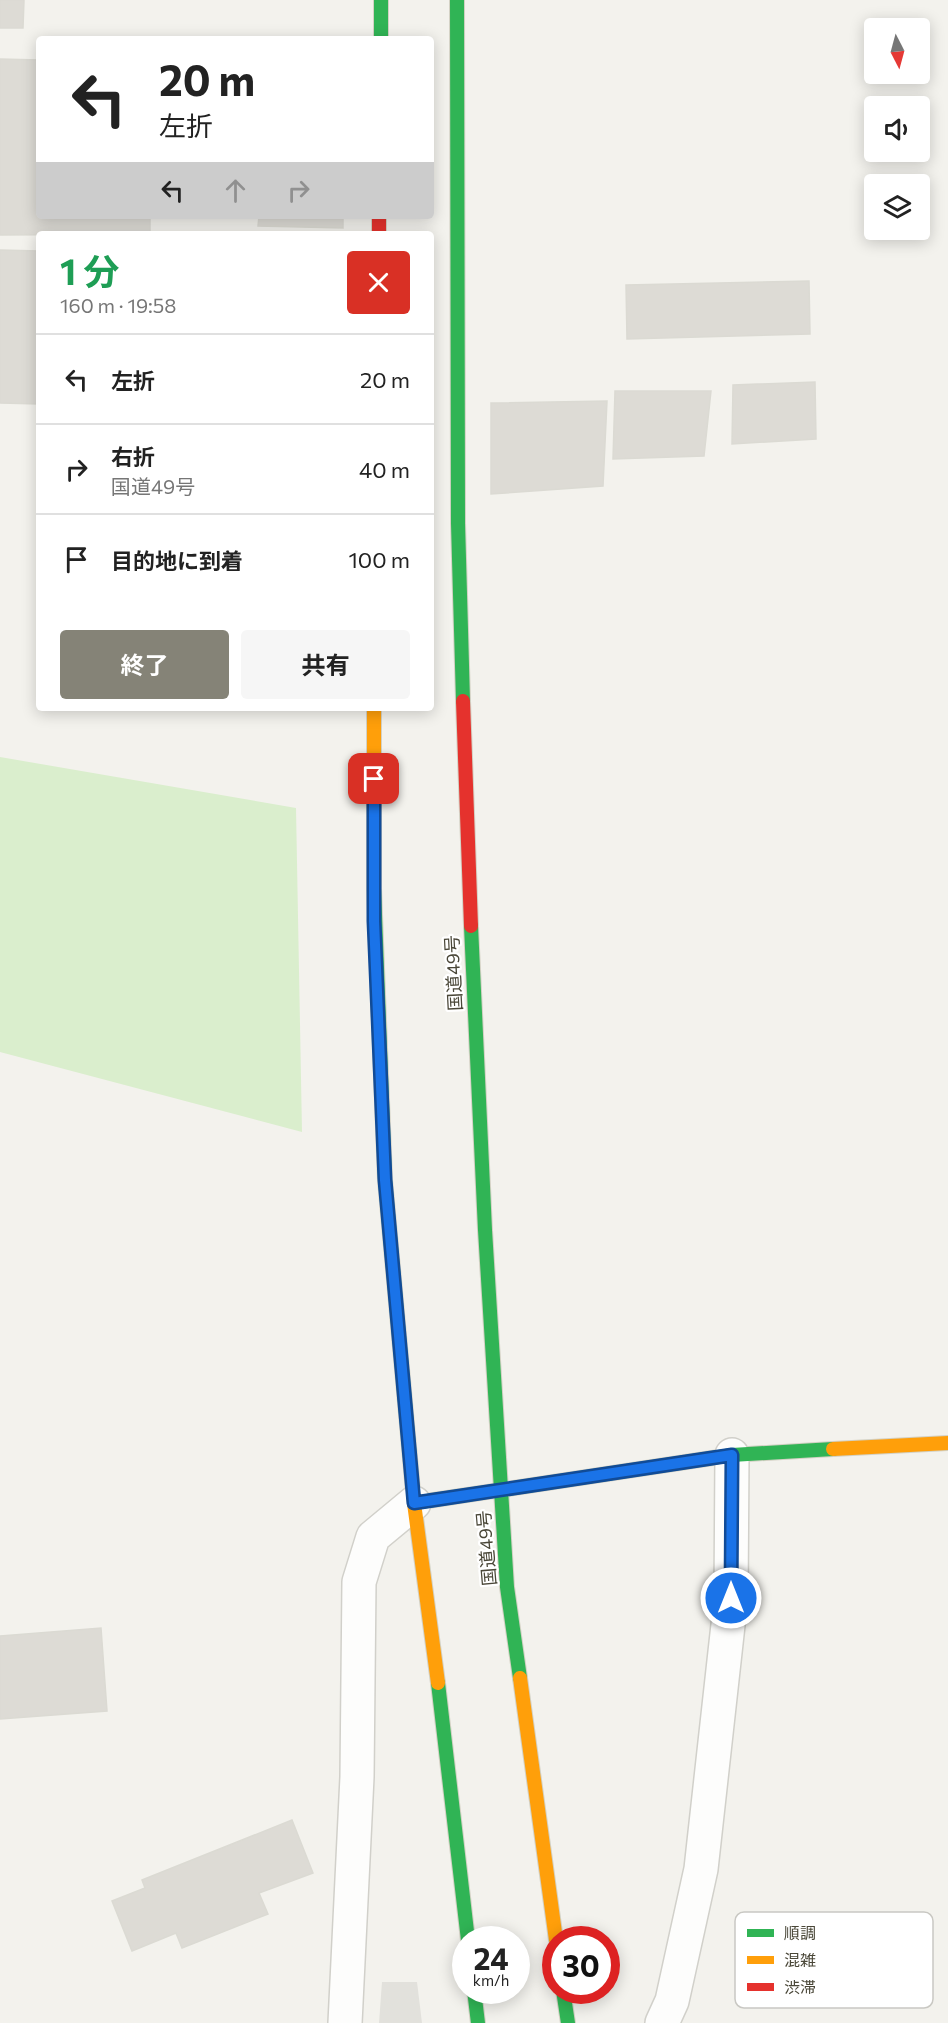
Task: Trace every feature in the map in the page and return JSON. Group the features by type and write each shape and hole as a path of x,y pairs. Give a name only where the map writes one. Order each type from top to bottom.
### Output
{"main road":[{"path":"381,0 381,36"},
{"name":"国道49号","path":"457,0 458,523 469,894 485,1230 507,1587 554,1926"},
{"path":"374,711 374,921 385,1180 414,1503 430,1614 466,1926"},
{"path":"414,1503 732,1455 948,1443"},
{"path":"476,2004 478,2023"},
{"path":"565,2004 568,2023"}],"street":[{"path":"662,2023 672,2001 701,1869 731,1598 732,1455"},
{"path":"345,2023 357,1777 359,1582 373,1537 414,1503"}],"green space":[{"path":"0,757 296,808 302,1132 0,1052"}],"shaded area":[{"path":"382,1982 417,1982 422,2023 379,2023"}],"building":[{"path":"0,0 24,0 23,28 0,28"},
{"path":"0,59 36,60 36,219 150,219 150,231 36,231 36,235 0,235"},
{"path":"259,219 343,219 343,228 258,226"},
{"path":"0,250 36,251 36,404 0,403"},
{"path":"809,281 810,334 627,339 626,285"},
{"path":"815,382 816,439 732,444 733,385"},
{"path":"615,391 711,391 704,456 613,459"},
{"path":"607,401 603,486 491,494 491,403"},
{"path":"101,1628 107,1711 0,1719 0,1636"},
{"path":"292,1820 313,1873 259,1893 268,1914 182,1948 176,1933 132,1951 112,1901 145,1888 142,1880"}],"traffic: fast":[{"path":"381,0 381,36"},
{"path":"457,0 458,523 463,701"},
{"path":"374,888 385,1180 410,1458"},
{"path":"471,926 485,1230 507,1587 520,1678"},
{"path":"414,1503 732,1455 833,1449"},
{"path":"438,1683 466,1926"},
{"path":"476,2004 478,2023"},
{"path":"565,2004 568,2023"}],"traffic: slow":[{"path":"374,711 374,888"},
{"path":"833,1449 948,1443"},
{"path":"410,1458 438,1683"},
{"path":"520,1678 554,1926"}],"traffic: jam":[{"path":"379,219 379,231"},
{"path":"463,701 471,926"}],"route":[{"path":"374,779 374,921 385,1180 414,1503 732,1455 731,1598"}]}
